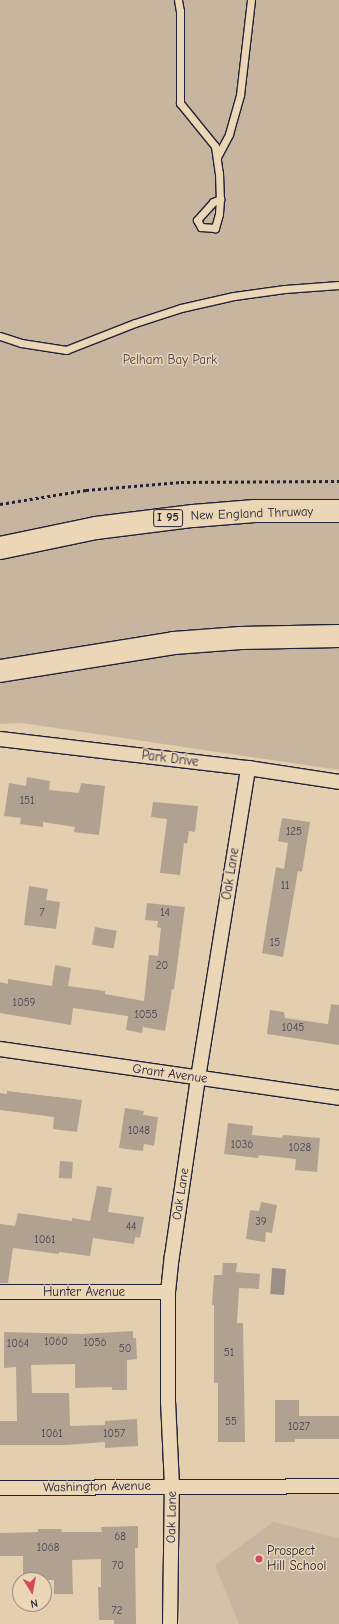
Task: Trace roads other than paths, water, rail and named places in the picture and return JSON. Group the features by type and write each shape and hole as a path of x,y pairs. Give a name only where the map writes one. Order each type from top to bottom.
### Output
{"highway":[{"name":"New England Thruway","path":"0,548 96,528 193,516 255,511 339,511"},
{"path":"0,671 174,643 241,638 339,636"}],"street":[{"name":"Park Drive","path":"0,739 248,768 339,782"},
{"name":"Oak Lane","path":"170,1624 172,1486 168,1402 168,1292 198,1078 248,768"},
{"name":"Grant Avenue","path":"0,1049 339,1098"},
{"name":"Hunter Avenue","path":"0,1292 168,1292"},
{"name":"Washington Avenue","path":"0,1488 339,1486"}],"lane":[{"path":"178,0 180,11 180,104 215,146 220,199"},
{"path":"217,156 229,134 240,95 251,0"},
{"path":"0,336 21,343 66,350 135,323 181,308 242,295 285,289 339,285"}],"place":[{"name":"Prospect Hill School","path":"259,1559"}],"park label":[{"name":"Pelham Bay Park","path":"170,360"}]}
